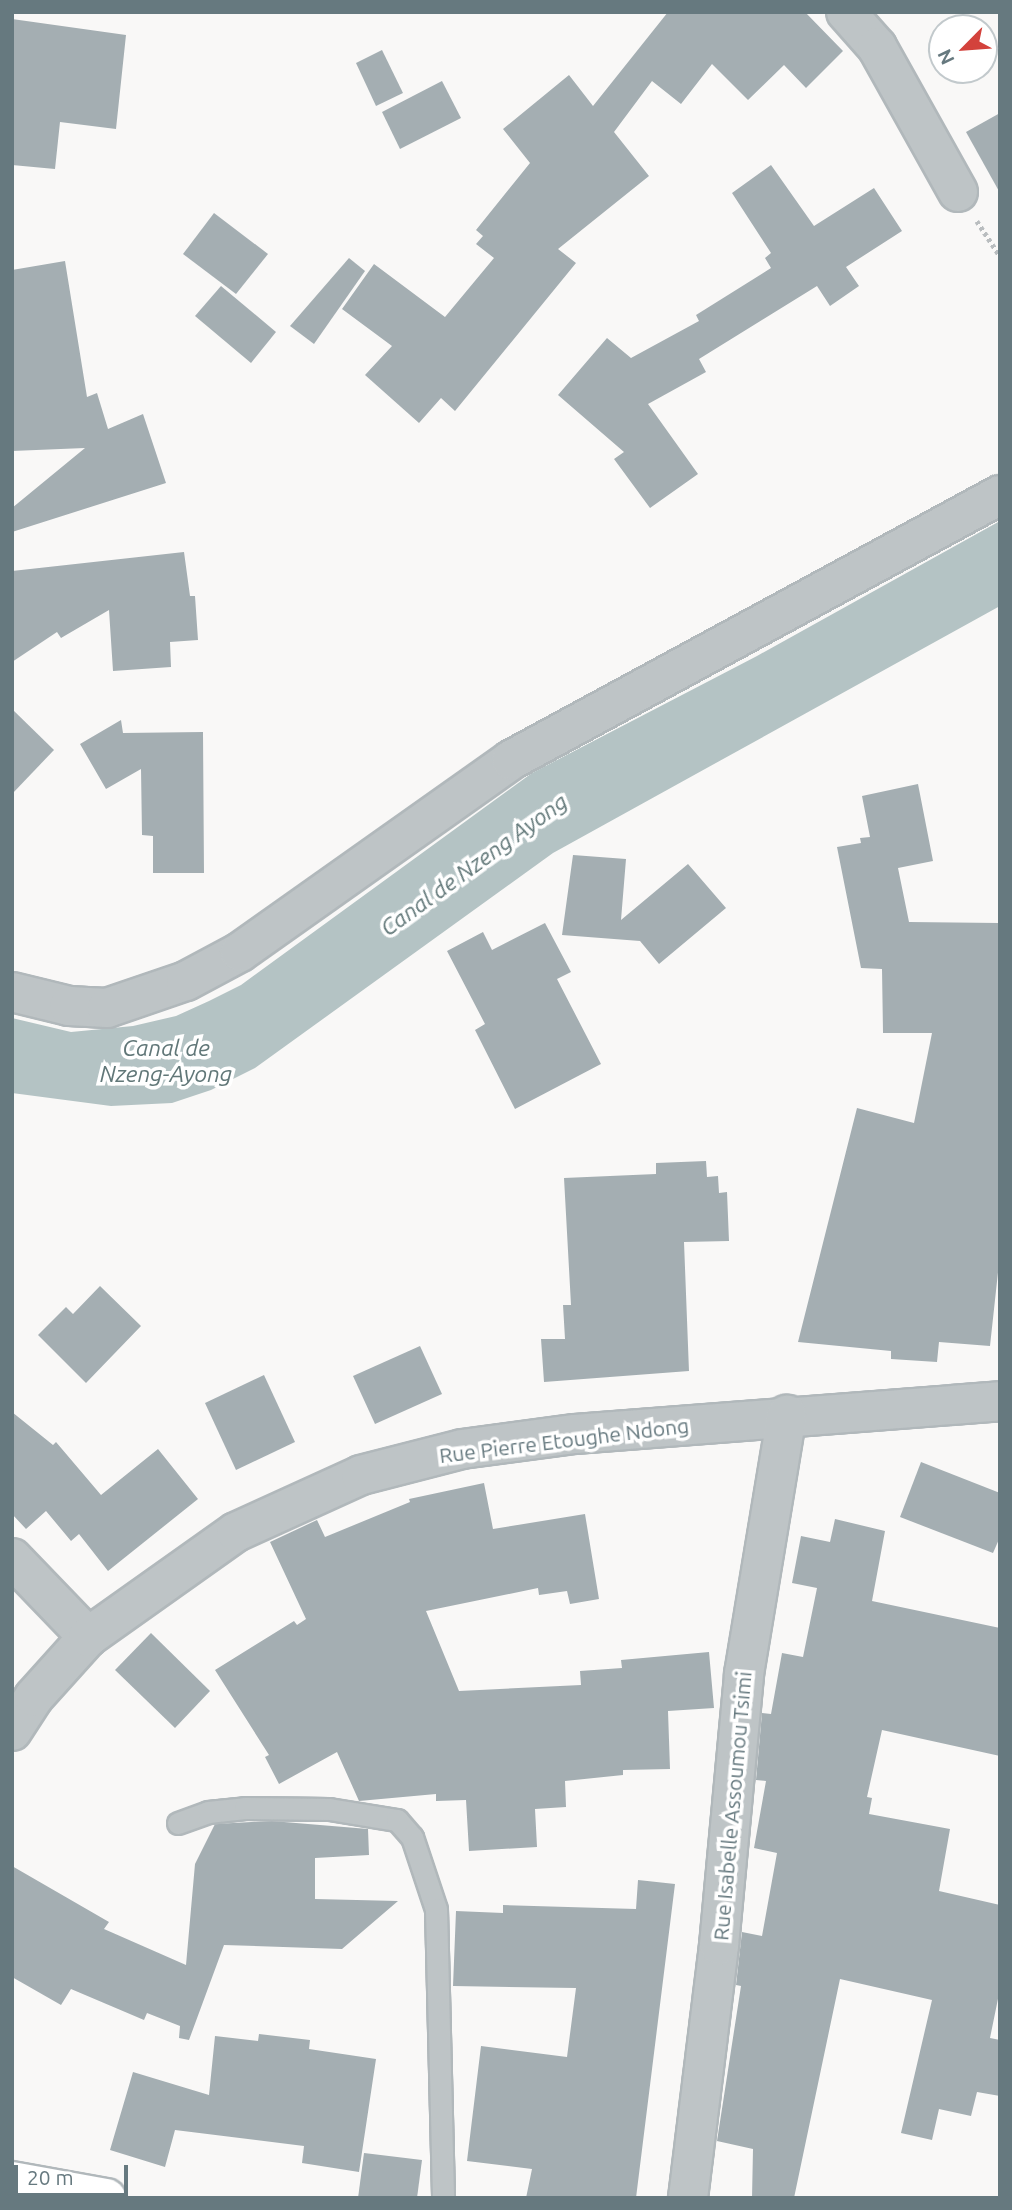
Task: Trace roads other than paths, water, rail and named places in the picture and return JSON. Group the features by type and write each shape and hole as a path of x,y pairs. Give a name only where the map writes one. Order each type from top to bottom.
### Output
{"main road":[{"path":"12,2181 106,2198"}],"street":[{"path":"846,12 877,47 958,192"},
{"path":"12,992 69,1006 107,1008 186,981 240,952 511,760 1000,495"},
{"name":"Rue Pierre Etoughe Ndong","path":"12,1731 34,1697 88,1637 236,1532 361,1475 462,1449 575,1434 787,1415 1000,1401"},
{"name":"Rue Isabelle Assoumou Tsimi","path":"688,2198 719,1945 744,1674 787,1415"},
{"path":"12,1558 88,1637"}],"lane":[{"path":"178,1823 208,1812 245,1808 329,1809 397,1820 412,1837 436,1909 443,2198"}],"water":[{"name":"Canal de Nzeng-Ayong","path":"1000,521 1000,606 553,853 255,1068 211,1090 172,1103 111,1106 12,1093 12,1018 71,1032 133,1026 176,1016 241,985 532,773 757,656"}],"water label":[{"name":"Canal de Nzeng Ayong","path":"474,865"}]}
